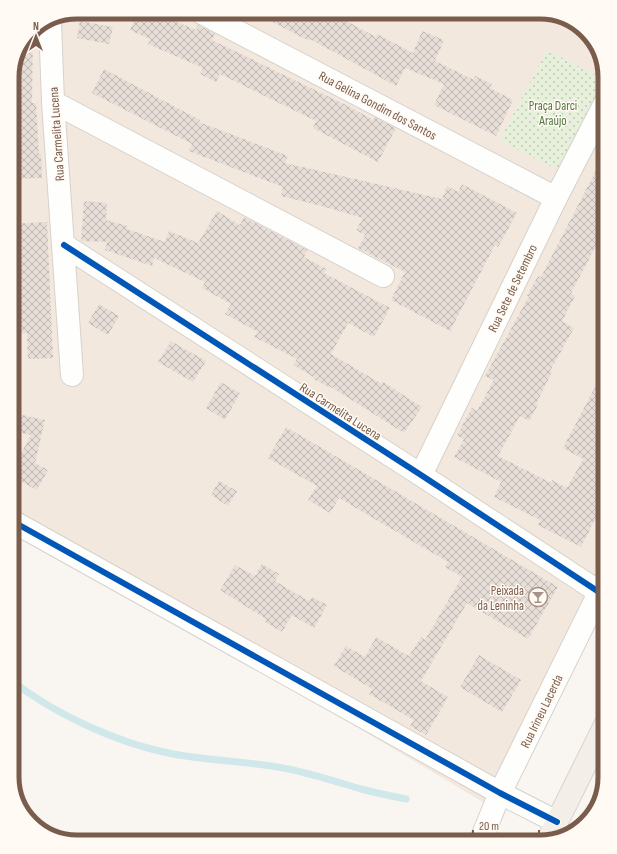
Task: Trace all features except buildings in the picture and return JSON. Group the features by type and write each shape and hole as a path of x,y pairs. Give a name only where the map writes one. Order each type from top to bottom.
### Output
{"main road":[{"path":"553,829 598,739"}],"street":[{"name":"Rua Gelina Gondim dos Santos","path":"213,19 556,198"},
{"name":"Rua Carmelita Lucena","path":"50,26 53,102 72,375"},
{"path":"53,102 383,276"},
{"name":"Rua Sete de Setembro","path":"421,475 556,198 598,117"},
{"name":"Rua Carmelita Lucena","path":"64,245 421,475 598,587"},
{"path":"19,525 500,794 553,829"},
{"name":"Rua Irineu Lacerda","path":"483,835 500,794 598,600"}],"shaded area":[{"path":"77,19 544,19 562,23 575,31 586,42 594,55 598,69 598,585 488,805 19,526 19,73 23,55 29,45 36,36 55,23"}],"green space":[{"name":"Praça Darci Araújo","path":"547,50 598,76 598,99 560,171 500,140"}],"waterway":[{"path":"19,686 47,705 66,715 127,742 183,756 258,764 288,769 406,799"}],"cycle path":[{"path":"64,245 421,475 598,591"},
{"path":"19,525 500,793 557,822"}],"place":[{"name":"Peixada da Leninha","path":"538,597"}]}
